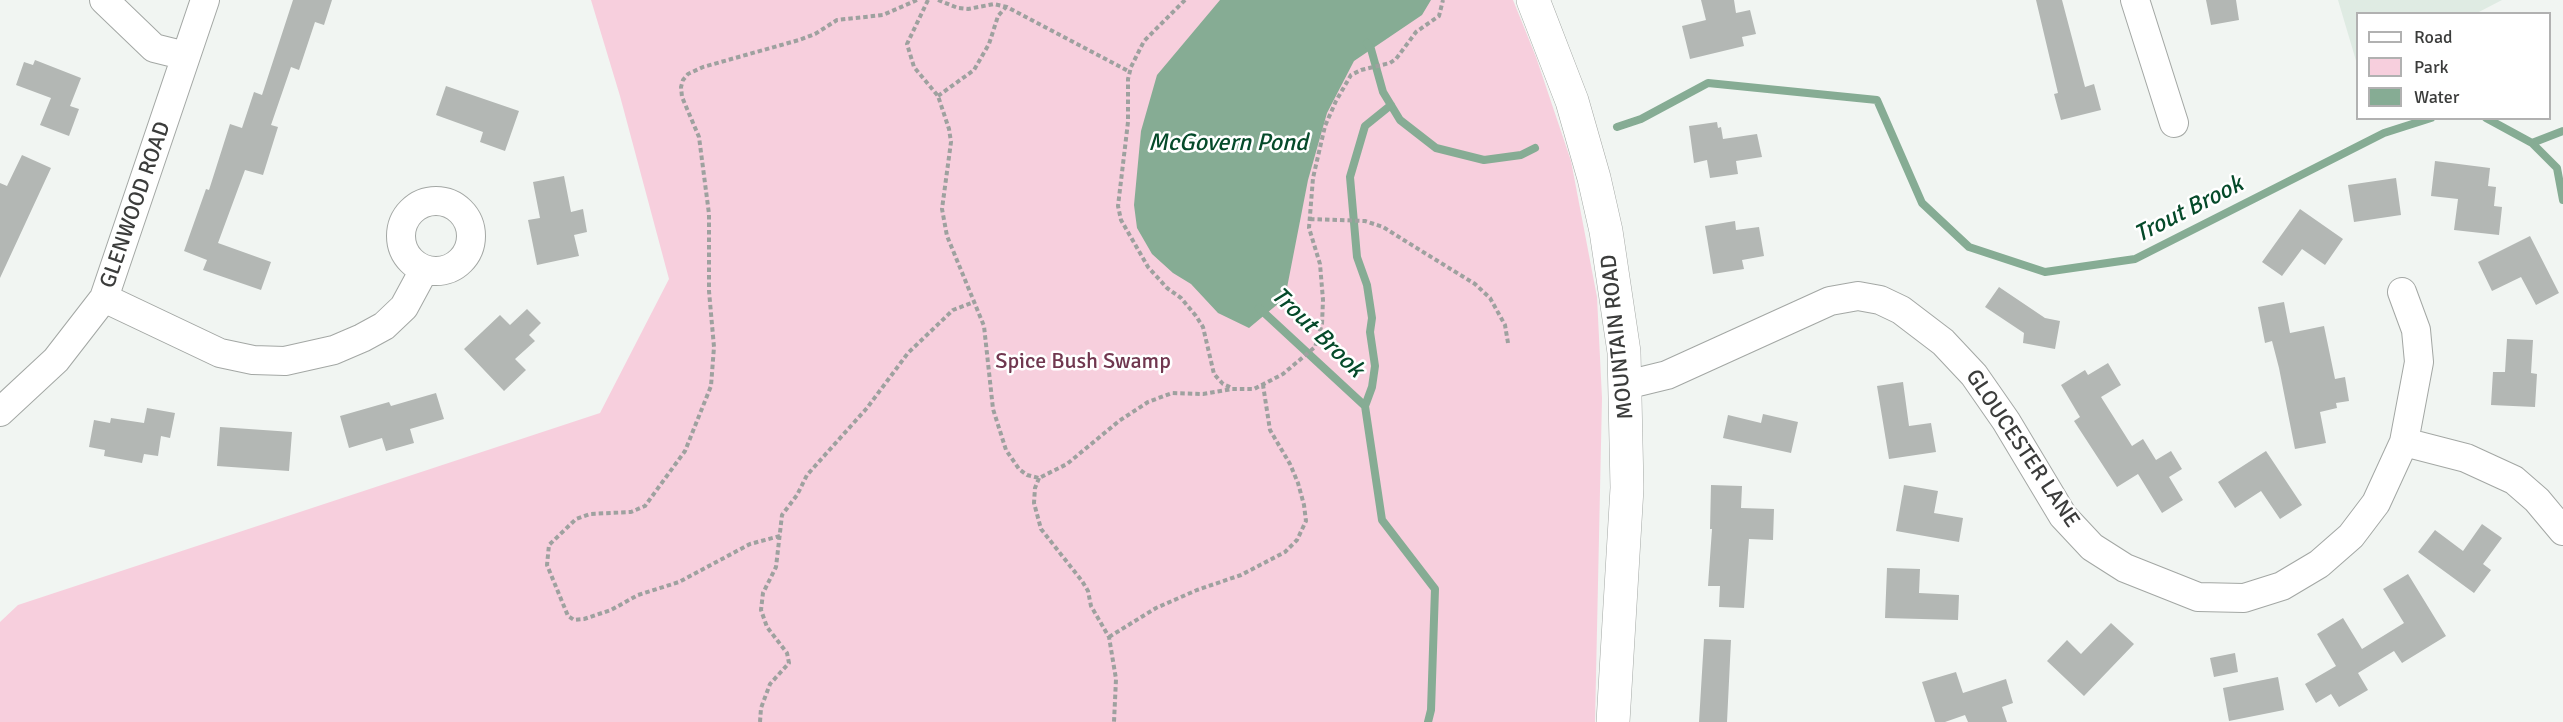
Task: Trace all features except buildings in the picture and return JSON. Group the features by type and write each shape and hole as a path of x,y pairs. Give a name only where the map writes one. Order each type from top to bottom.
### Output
{"main road":[{"name":"MOUNTAIN ROAD","path":"1533,0 1572,100 1594,178 1619,308 1626,386 1627,488 1613,722"}],"street":[{"path":"104,0 154,48 186,56"},
{"name":"GLENWOOD ROAD","path":"0,412 57,360 104,298 205,0"},
{"path":"2135,0 2174,123"},
{"path":"104,298 220,353 253,360 285,361 334,350 384,326 404,307 424,270"},
{"name":"GLOUCESTER LANE","path":"1626,386 1667,375 1830,301 1858,296 1880,300 1902,310 1943,342 1974,375 2006,421 2062,516 2092,547 2124,568 2198,597 2244,598 2282,586 2319,564 2351,536 2376,502 2404,442 2419,362 2415,330 2402,292"},
{"path":"2404,442 2466,458 2514,480 2537,500 2563,531"}],"path":[{"path":"780,536 750,544 679,582 638,595 611,610 584,620 574,620 568,616 547,565 549,545 576,519 590,514 631,512 645,506 685,451 711,386 714,347 709,291 710,214 699,137 682,97 683,80 688,74 703,67 815,34 837,20 883,15 917,0"},
{"path":"928,0 907,44 914,67 938,96 950,129 951,142 943,197 944,221 952,250 984,326 993,409 1006,450 1019,469 1027,475 1039,478 1067,464 1119,421 1162,396 1180,392 1203,394 1232,389 1246,390 1263,386 1283,374 1315,347 1322,324 1323,300 1320,264 1309,228 1313,178 1325,126 1351,75 1396,59 1416,32 1439,16 1443,0"},
{"path":"938,0 958,8 968,9 994,4 1006,6 1130,72"},
{"path":"1185,0 1144,41 1130,72 1128,122 1119,187 1121,220 1148,267 1167,288 1181,298 1196,316 1203,327 1214,374 1218,380 1232,389"},
{"path":"938,96 974,70 989,44 998,16 1006,6"},
{"path":"1310,219 1337,222 1365,221 1383,227 1490,298 1505,325 1508,343"},
{"path":"760,722 761,708 770,684 789,663 787,652 766,627 761,610 763,593 776,567 782,515 807,475 867,408 908,353 953,310 974,302"},
{"path":"1109,637 1156,608 1197,590 1241,575 1285,552 1298,540 1306,521 1304,505 1290,464 1270,430 1263,386"},
{"path":"1039,478 1035,488 1034,503 1041,529 1082,581 1088,591 1091,606 1109,637 1116,679 1114,722"}],"shaded area":[{"path":"2338,0 2502,0 2479,12 2356,12 2356,61"}],"green space":[{"name":"Spice Bush Swamp","path":"591,0 1513,0 1536,57 1571,161 1597,297 1602,398 1595,722 0,722 0,622 18,605 600,413 669,279 620,96"}],"water":[{"name":"McGovern Pond","path":"1220,0 1431,0 1422,15 1354,61 1327,113 1308,180 1285,298 1249,328 1218,313 1191,284 1173,273 1152,254 1137,228 1134,205 1141,131 1157,75"}],"waterway":[{"name":"Trout Brook","path":"1367,43 1371,49 1383,92 1400,120 1436,148 1484,160 1521,155 1535,148"},
{"name":"Trout Brook","path":"1617,127 1641,119 1708,83 1877,100 1922,203 1969,247 2045,272 2135,259 2384,133 2425,120"},
{"path":"1365,406 1372,387 1375,366 1370,332 1372,318 1367,285 1357,257 1350,177 1365,126 1391,105"},
{"name":"Trout Brook","path":"2490,120 2532,143 2563,131"},
{"name":"Trout Brook","path":"2532,143 2557,168 2563,200"},
{"name":"Trout Brook","path":"1259,308 1365,406 1382,520 1435,589 1431,710 1428,722"}]}
